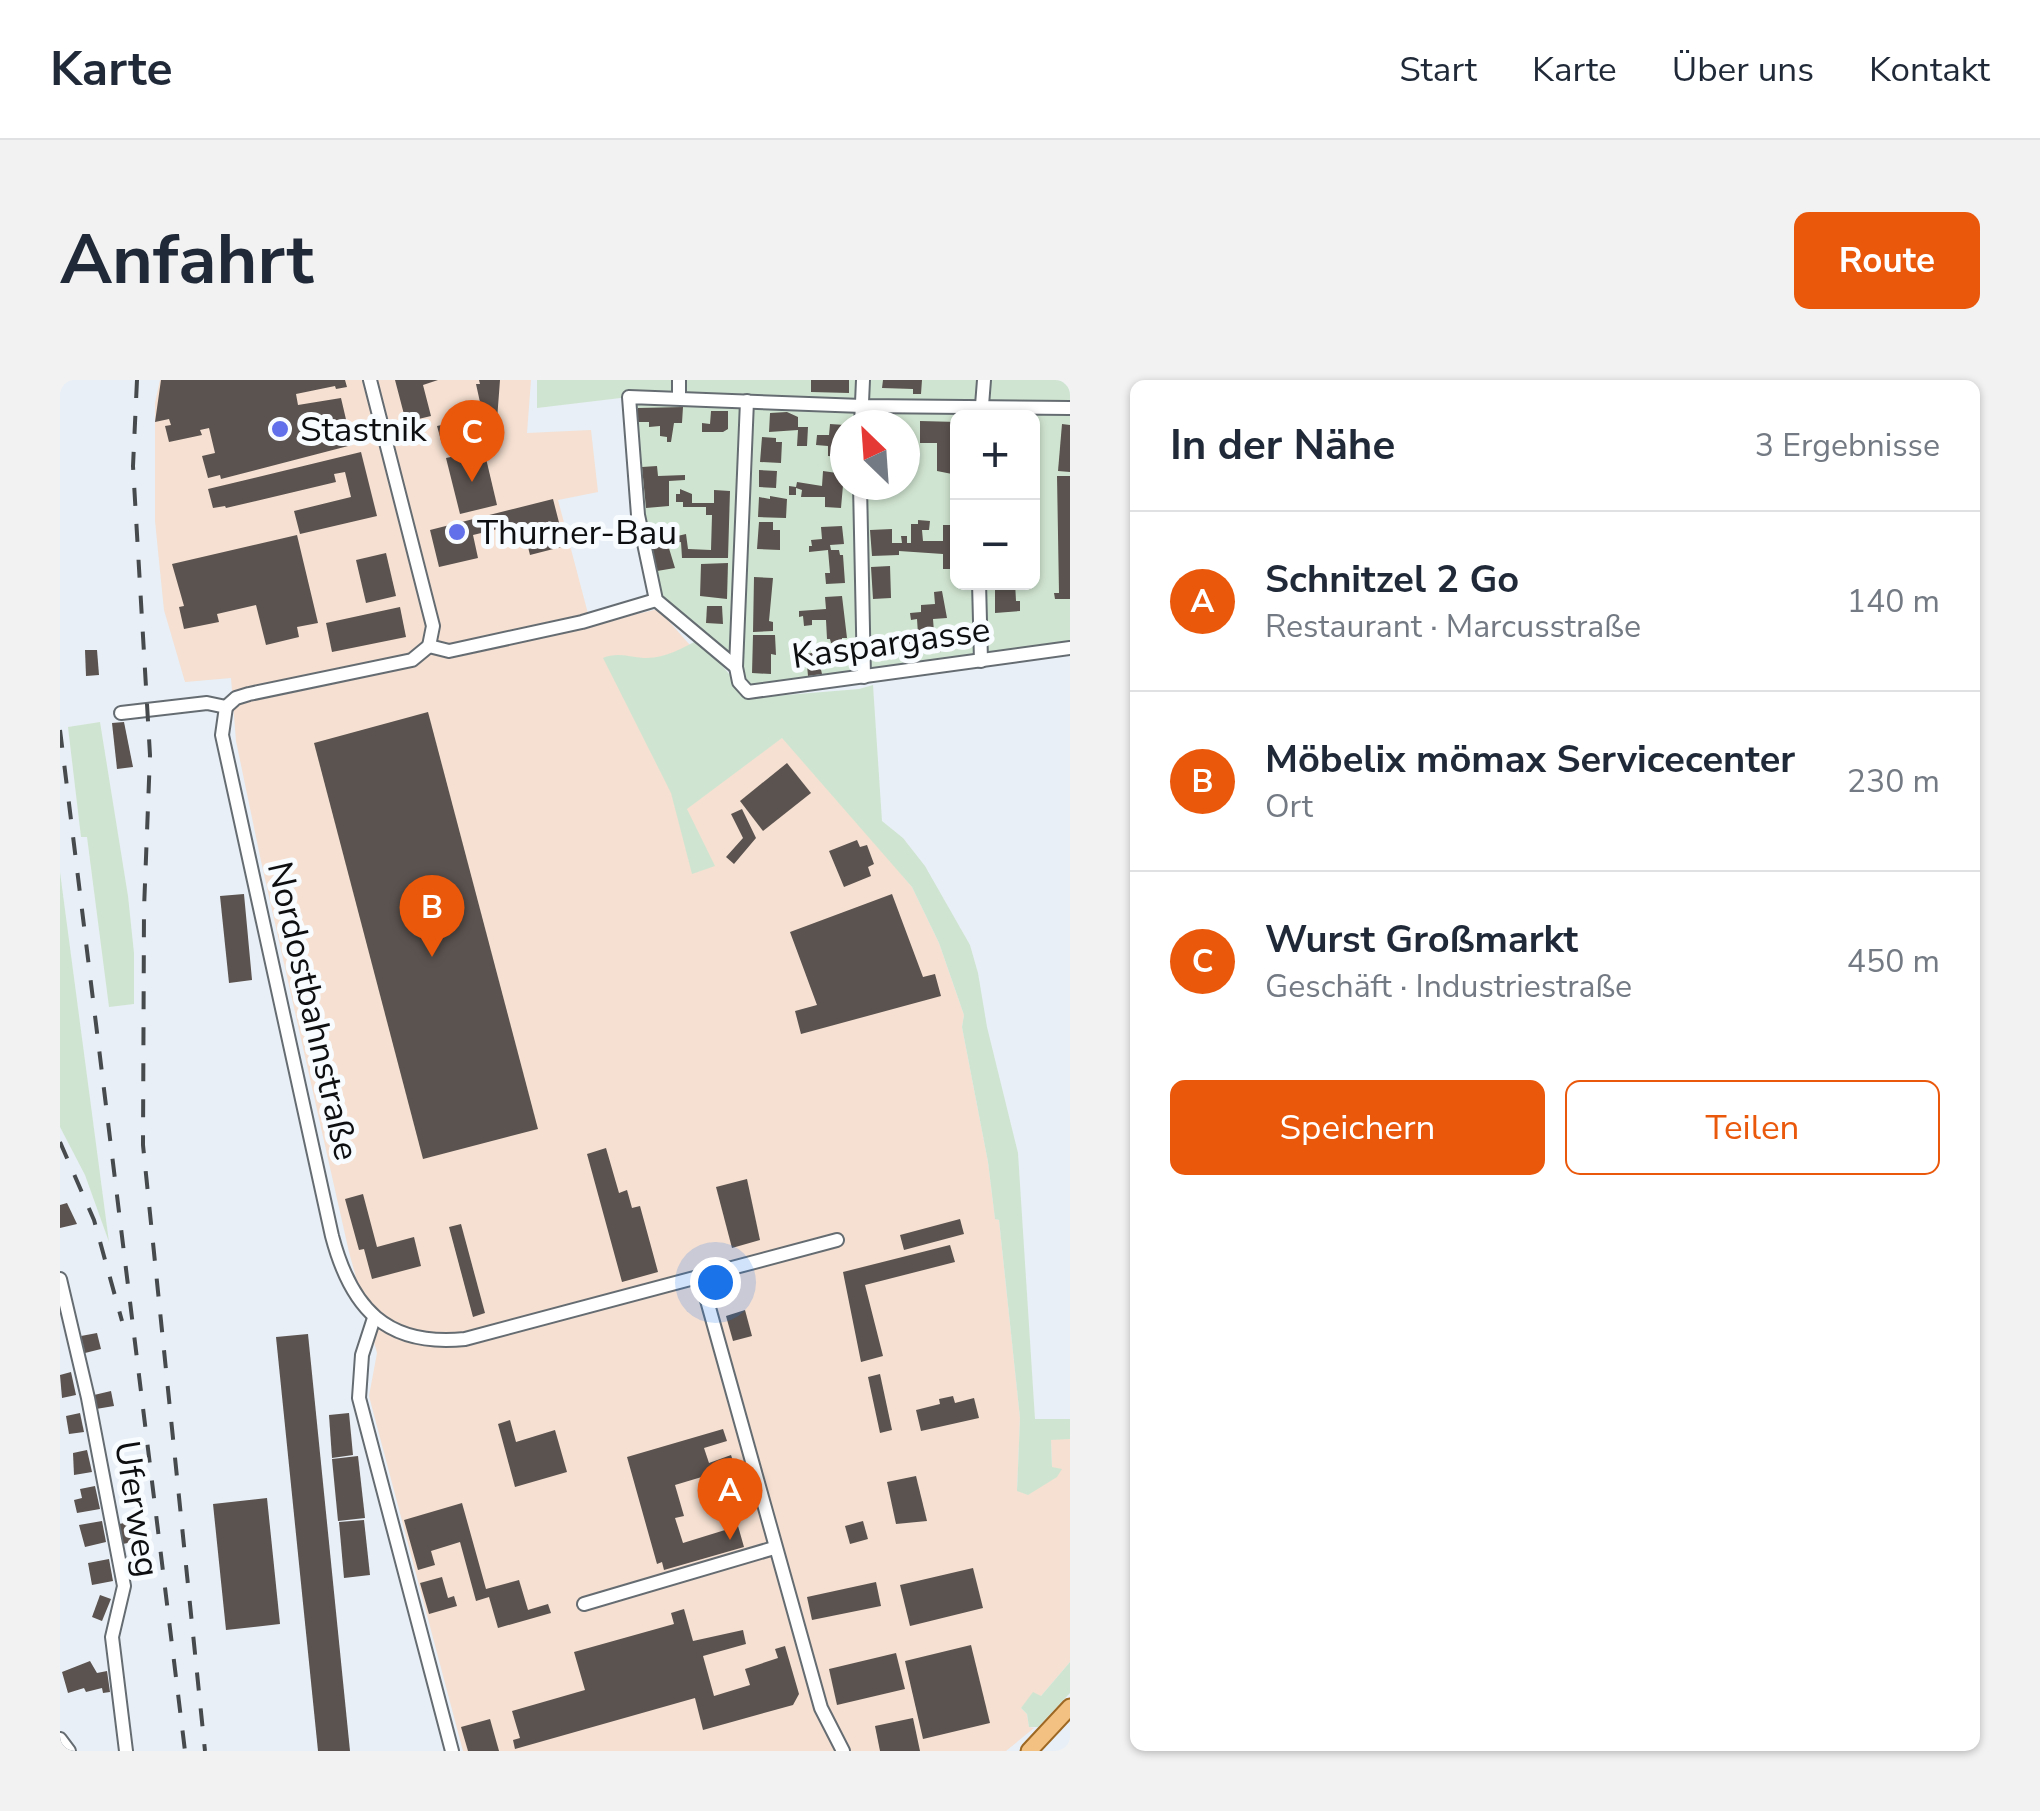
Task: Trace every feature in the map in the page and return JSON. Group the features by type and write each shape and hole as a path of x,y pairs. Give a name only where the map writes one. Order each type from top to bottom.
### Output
{"main road":[{"path":"1029,1751 1070,1707"}],"street":[{"path":"121,713 208,703 226,707 236,698 250,694 412,660 429,646 432,626 370,380"},
{"path":"679,380 679,398"},
{"path":"862,410 863,380"},
{"path":"981,410 984,380"},
{"path":"736,667 656,600 638,515 630,397 950,410"},
{"path":"736,667 747,401"},
{"path":"1026,410 1070,408"},
{"path":"860,500 864,677"},
{"path":"980,590 981,661"},
{"path":"429,646 449,651 582,622 656,600"},
{"name":"Kaspargasse","path":"736,667 739,682 752,693 1070,648"},
{"name":"Nordostbahnstraße","path":"226,707 222,735 332,1236 350,1288 374,1318 432,1340 465,1339 837,1240"},
{"name":"Uferweg","path":"60,1279 92,1417 124,1586 112,1638 126,1751"},
{"path":"700,1279 821,1708 843,1751"},
{"path":"374,1318 362,1355 359,1398 452,1751"},
{"path":"584,1604 774,1548"},
{"path":"60,1739 69,1751"}],"shaded area":[{"path":"160,380 531,380 527,433 591,430 598,492 558,500 591,625 658,609 775,741 786,736 912,887 939,943 964,1015 962,1027 995,1219 999,1220 1020,1418 1017,1491 1052,1468 1051,1439 1070,1439 1070,1662 1041,1696 1021,1708 1027,1714 1029,1727 1034,1728 1006,1751 463,1751 369,1396 377,1353 349,1252 261,861 236,741 231,678 185,682 164,610 155,521 155,403"}],"green space":[{"path":"537,380 1070,380 1070,648 753,693 664,603 641,533 629,397 537,408"},
{"path":"700,639 749,698 873,685 882,821 903,838 925,866 970,945 1018,1153 1035,1419 1070,1419 1070,1439 1051,1440 1052,1467 1062,1469 1057,1477 1028,1495 1017,1491 1020,1418 999,1220 995,1219 962,1027 964,1015 939,943 912,887 782,738 687,809 715,866 692,874 671,793 603,658 659,657"},
{"path":"100,722 134,953 134,1004 109,1007 87,837 81,837 68,727"},
{"path":"60,872 109,1242 85,1175 60,1127"},
{"path":"1070,1662 1070,1693 1038,1727 1029,1727 1027,1714 1021,1708 1033,1692 1041,1696"}],"building":[{"name":"Stastnik","path":"161,380 345,380 347,387 296,394 298,405 341,398 352,445 221,479 220,475 208,478 202,456 215,453 209,428 200,430 202,435 169,442 165,426 171,425 169,419 155,422"},
{"path":"395,380 438,380 423,385 431,416 406,422"},
{"path":"479,380 500,380 497,420 490,422 492,432 442,444 437,426 483,416 476,384 480,384"},
{"path":"811,380 849,380 849,393 811,392"},
{"path":"883,380 922,380 921,394 913,394 913,389 882,388"},
{"path":"683,407 682,423 674,423 671,442 660,436 660,426 638,422 638,408"},
{"path":"711,411 728,411 728,429 702,432 702,423 710,424"},
{"path":"787,412 798,417 798,427 808,427 807,446 797,446 798,430 769,432 770,413"},
{"path":"920,421 950,422 950,474 937,471 937,443 920,443"},
{"path":"830,424 830,456 828,446 816,445 817,435 829,435"},
{"path":"1062,424 1070,425 1070,472 1058,471"},
{"path":"762,437 782,442 781,463 760,462"},
{"path":"484,450 497,505 460,514 446,458"},
{"path":"361,452 377,516 300,534 294,511 351,497 345,472 334,474 336,482 213,508 208,489"},
{"path":"657,466 658,476 685,475 685,480 669,481 669,506 646,508 642,467"},
{"path":"759,470 777,471 776,488 759,487"},
{"path":"823,471 830,472 830,500 842,500 841,508 825,507 825,497 801,497 802,490 796,488 796,495 789,495 789,486 796,487 797,482 822,486"},
{"path":"1057,476 1070,476 1070,599 1055,599 1054,593 1059,593"},
{"path":"680,489 692,494 692,503 714,503 714,490 730,491 728,558 682,558 681,542 674,543 673,537 686,534 688,549 711,550 712,515 706,515 706,507 683,507 683,502 676,502"},
{"path":"759,497 787,499 786,518 758,517"},
{"name":"Thurner-Bau","path":"553,499 565,546 530,555 522,523 473,535 478,558 439,567 430,530"},
{"path":"918,520 930,521 929,530 922,530 923,541 943,541 943,525 950,525 950,569 943,569 943,554 899,551 899,555 872,556 870,530 892,529 892,543 902,543 901,536 907,536 907,543 911,543 911,524 918,524"},
{"path":"759,522 773,522 773,530 780,530 780,550 757,549"},
{"path":"668,526 672,544 668,545 675,568 657,571 649,530"},
{"path":"842,526 844,544 830,545 831,550 839,550 843,555 845,583 826,584 825,573 830,573 828,550 809,552 809,546 811,540 822,539 821,527"},
{"path":"297,535 318,623 297,627 299,637 266,645 256,605 217,614 219,622 184,629 179,607 184,606 172,564"},
{"path":"386,553 396,596 366,603 356,560"},
{"path":"728,563 727,599 700,596 701,564"},
{"path":"890,566 891,598 873,599 871,567"},
{"path":"754,577 773,578 769,621 773,622 773,631 753,632"},
{"path":"995,590 1015,590 1020,611 995,613"},
{"path":"942,591 947,618 933,619 934,632 940,632 941,652 912,654 896,649 895,638 900,638 900,633 918,634 917,619 911,620 910,613 921,612 921,605 935,604 934,592"},
{"path":"842,596 847,638 842,638 842,642 831,643 827,639 826,620 812,620 812,625 804,626 799,611 826,609 825,597"},
{"path":"707,606 722,606 723,624 706,623"},
{"path":"400,607 406,637 332,652 326,623"},
{"path":"753,635 775,635 776,655 771,654 771,674 752,673"},
{"path":"85,650 97,650 99,675 86,676"},
{"path":"817,652 822,674 808,676 806,654"},
{"path":"428,712 538,1129 423,1159 314,743"},
{"path":"124,722 133,767 117,769 112,723"},
{"path":"787,763 811,793 763,831 740,801"},
{"path":"742,809 756,838 734,864 726,857 743,838 731,814"},
{"path":"857,840 860,847 867,845 874,864 868,867 871,876 844,887 829,851"},
{"path":"244,894 252,980 229,983 220,896"},
{"path":"892,894 923,977 935,974 941,996 801,1034 795,1011 817,1005 790,932"},
{"path":"606,1148 619,1193 627,1190 632,1208 640,1206 658,1272 622,1282 587,1154"},
{"path":"747,1179 760,1240 732,1248 716,1187"},
{"path":"363,1194 377,1247 414,1237 421,1266 372,1279 364,1249 359,1250 345,1199"},
{"path":"67,1203 77,1224 60,1228 60,1205"},
{"path":"960,1219 964,1234 904,1250 900,1235"},
{"path":"461,1224 485,1313 473,1317 449,1227"},
{"path":"950,1245 955,1262 865,1285 883,1356 861,1362 843,1272"},
{"path":"745,1310 752,1336 733,1341 726,1316"},
{"path":"97,1333 101,1349 85,1353 81,1336"},
{"path":"308,1334 350,1751 318,1751 276,1337"},
{"path":"71,1372 76,1395 62,1398 60,1375"},
{"path":"880,1374 892,1430 880,1433 868,1377"},
{"path":"111,1391 114,1406 96,1409 94,1395"},
{"path":"953,1396 955,1403 974,1398 979,1418 921,1431 916,1410"},
{"path":"80,1413 84,1432 69,1434 66,1416"},
{"path":"349,1413 353,1455 332,1458 329,1415"},
{"path":"510,1420 516,1442 555,1430 567,1472 515,1487 498,1424"},
{"path":"723,1429 727,1441 704,1448 709,1463 731,1455 735,1467 675,1485 684,1516 675,1518 683,1543 738,1526 744,1547 664,1570 662,1562 657,1564 627,1457"},
{"path":"87,1450 92,1472 74,1475 73,1453"},
{"path":"358,1456 365,1518 338,1521 332,1459"},
{"path":"916,1476 927,1521 896,1524 887,1482"},
{"path":"95,1486 100,1509 77,1513 74,1500 82,1498 80,1489"},
{"path":"267,1498 280,1624 226,1630 213,1504"},
{"path":"462,1503 486,1589 519,1580 528,1610 548,1604 551,1613 498,1628 489,1597 476,1601 460,1542 431,1551 435,1565 418,1570 404,1520"},
{"path":"364,1520 370,1575 344,1578 339,1522"},
{"path":"102,1521 106,1542 85,1547 79,1525"},
{"path":"135,1521 137,1532 130,1533 132,1542 123,1544 119,1524"},
{"path":"863,1521 868,1539 850,1544 845,1526"},
{"path":"109,1559 113,1581 92,1585 88,1563"},
{"path":"973,1568 983,1608 910,1626 900,1585"},
{"path":"442,1577 448,1598 454,1596 457,1606 429,1614 420,1583"},
{"path":"876,1582 881,1606 812,1620 807,1597"},
{"path":"100,1595 111,1599 102,1621 92,1617"},
{"path":"684,1609 693,1641 743,1630 746,1644 703,1656 714,1696 750,1685 745,1669 778,1658 775,1649 785,1646 799,1694 793,1705 703,1730 695,1698 515,1749 513,1740 520,1738 512,1711 585,1690 574,1652 674,1624 671,1613"},
{"path":"971,1645 990,1723 923,1739 905,1661"},
{"path":"896,1653 905,1689 837,1705 829,1669"},
{"path":"90,1661 97,1673 107,1671 110,1692 103,1693 102,1688 86,1692 84,1688 68,1693 62,1672"},
{"path":"913,1718 920,1751 880,1751 875,1726"},
{"path":"490,1719 499,1751 468,1751 461,1727"}],"railway":[{"path":"137,380 133,466 150,755 144,909 143,1145 205,1751"},
{"path":"60,730 185,1751"},
{"path":"60,1142 94,1220 122,1321"}],"place":[{"name":"Stastnik","path":"280,429"},
{"name":"Wurst Großmarkt","path":"472,482"},
{"name":"Thurner-Bau","path":"457,532"},
{"name":"Möbelix mömax Servicecenter","path":"432,957"},
{"name":"Schnitzel 2 Go","path":"730,1540"}]}
